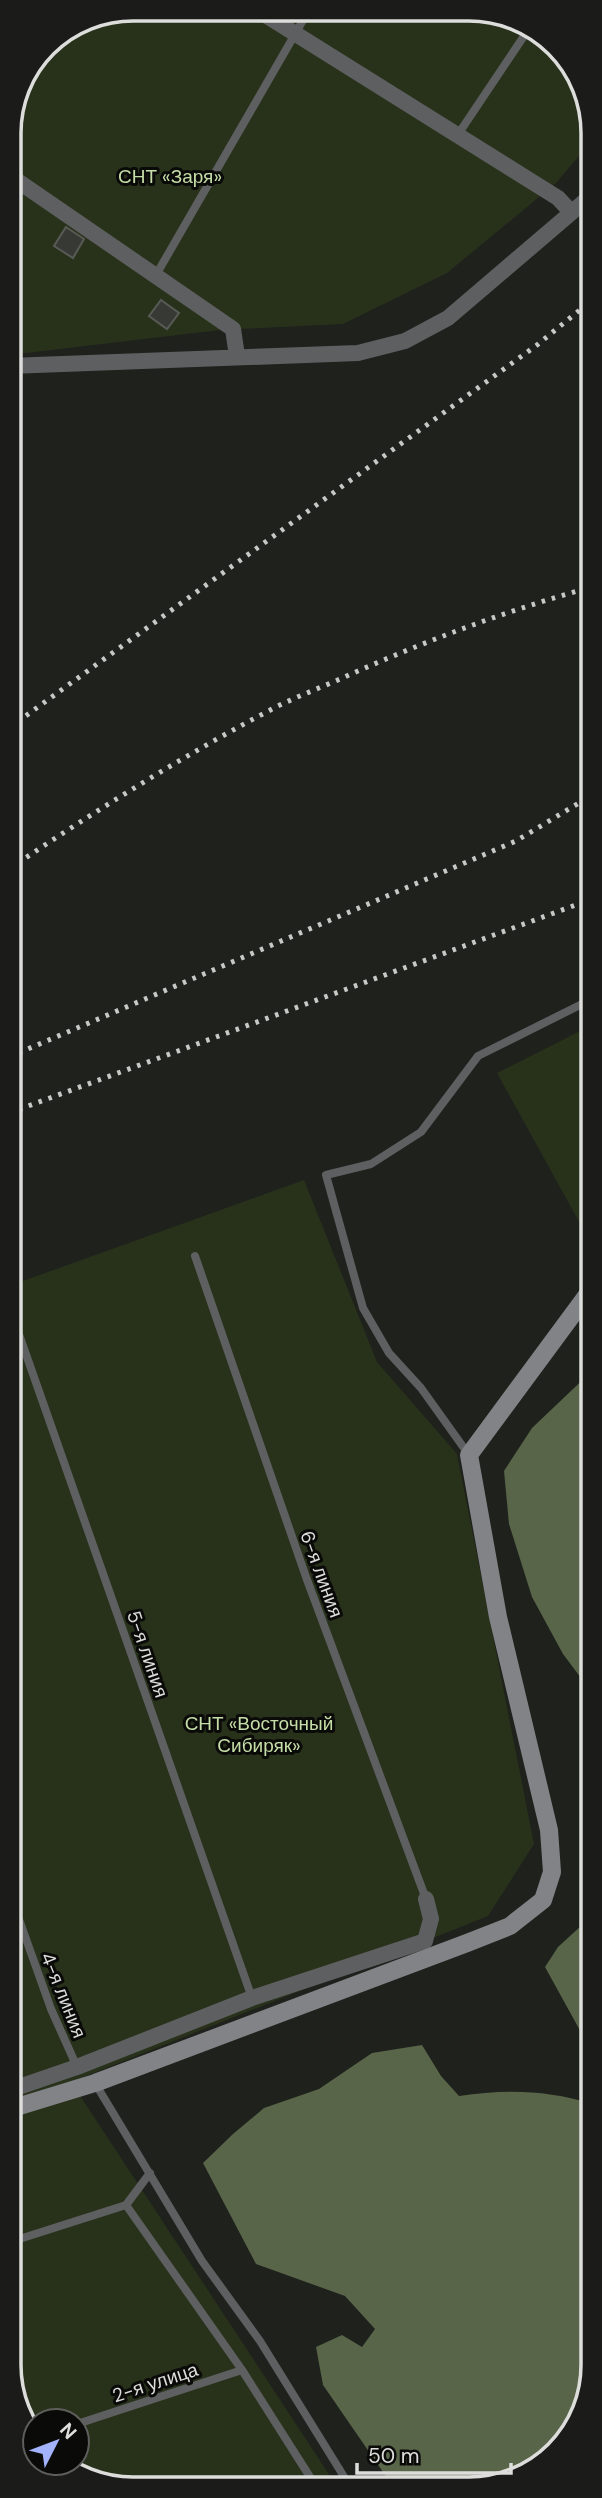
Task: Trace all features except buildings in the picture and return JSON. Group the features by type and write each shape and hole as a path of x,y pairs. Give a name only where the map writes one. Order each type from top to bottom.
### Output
{"street":[{"path":"276,21 558,198 571,212"},
{"path":"21,183 233,329 237,356"},
{"path":"21,365 358,353 405,341 448,318 581,204"},
{"path":"21,2106 95,2083 510,1926 543,1900 552,1872 549,1830 498,1617 469,1455 581,1303"},
{"path":"21,2086 252,1998 425,1941 431,1919 426,1899"}],"lane":[{"path":"156,275 303,21"},
{"path":"457,136 524,36"},
{"path":"469,1455 421,1388 389,1353 363,1308 326,1175 371,1164 421,1132 478,1056 581,1005"},
{"name":"6-я линия","path":"195,1256 306,1577 426,1899"},
{"name":"5-я линия","path":"21,1340 252,1998"},
{"name":"4-я линия","path":"21,1925 51,2009 77,2067"},
{"path":"95,2083 202,2261 260,2342 344,2477"},
{"path":"21,2238 126,2205 150,2173"},
{"path":"126,2205 242,2370 311,2477"},
{"name":"2-я улица","path":"91,2419 242,2370"}],"green space":[{"name":"СНТ «Заря»","path":"133,21 469,21 491,23 519,33 531,40 558,65 577,104 581,154 556,183 447,273 343,324 220,330 21,354 21,126 25,104 40,71 54,54 71,40 111,23"},
{"path":"581,1031 581,1225 497,1073"},
{"name":"СНТ «Восточный Сибиряк»","path":"304,1180 377,1362 457,1454 534,1844 488,1916 71,2082 331,2477 133,2477 97,2471 91,2468 91,2407 30,2407 21,2365 21,1282"}],"shaded area":[{"path":"581,1381 581,1678 563,1654 532,1597 509,1524 504,1471 532,1428"},
{"path":"581,1926 581,2032 545,1967 558,1947"},
{"path":"422,2045 441,2076 459,2096 526,2092 581,2101 579,2387 562,2427 548,2444 519,2465 498,2473 469,2477 386,2477 323,2385 316,2347 342,2335 362,2347 375,2329 345,2296 256,2264 203,2163 264,2108 319,2089 372,2053"}],"railway":[{"path":"21,719 537,345 581,309"},
{"path":"21,861 140,784 294,698 438,638 581,590"},
{"path":"21,1052 516,841 581,802"},
{"path":"21,1109 581,903"}]}
